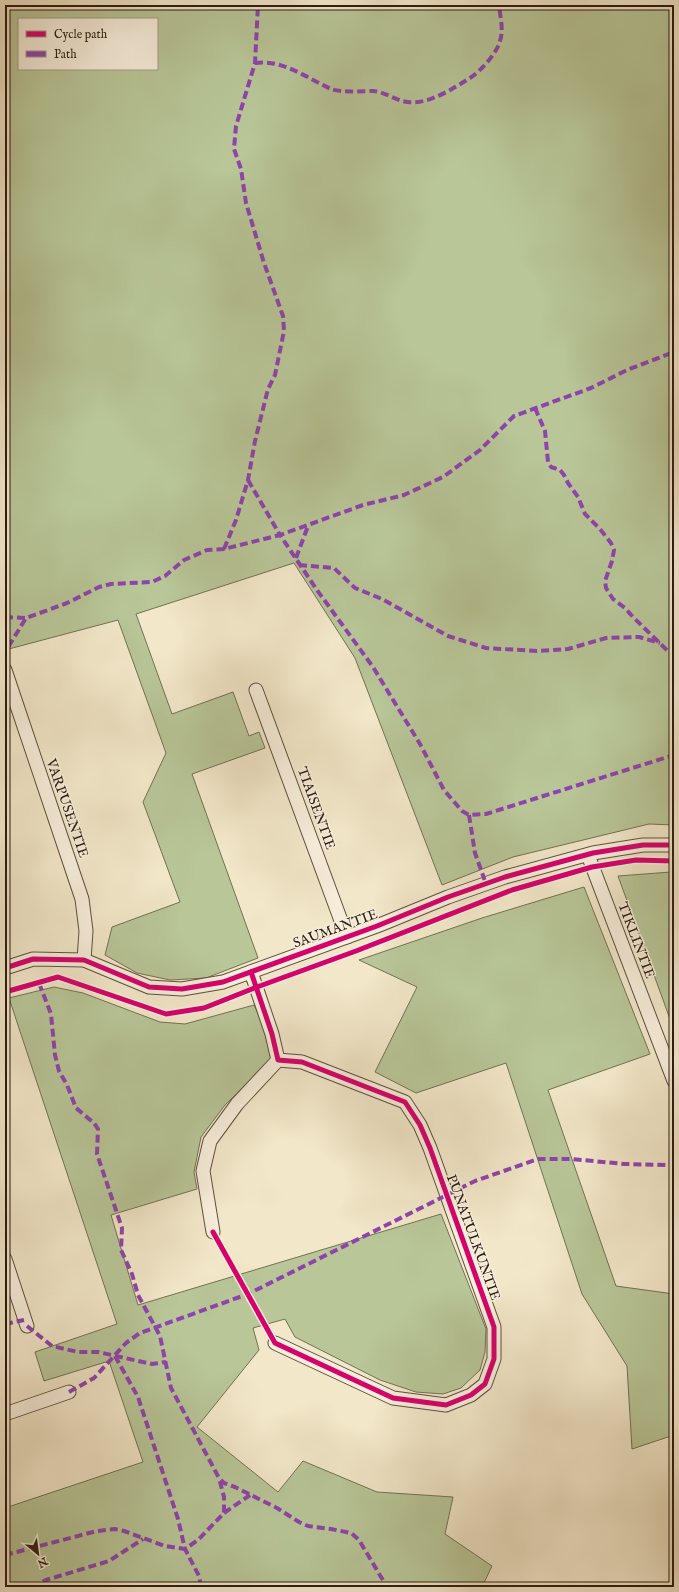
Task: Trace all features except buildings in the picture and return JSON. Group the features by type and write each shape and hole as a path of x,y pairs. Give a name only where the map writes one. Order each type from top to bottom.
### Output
{"street":[{"name":"VARPUSENTIE","path":"5,670 82,899 86,931 84,960"},
{"name":"TIAISENTIE","path":"256,690 347,937"},
{"name":"SAUMANTIE","path":"5,968 33,959 84,960 149,987 182,989 223,982 347,937 498,879 588,855 643,845 674,845"},
{"name":"TIKLINTIE","path":"588,855 671,1062 674,1081"},
{"path":"213,1232 203,1171 210,1141 237,1104 278,1060 272,1034 250,972"},
{"name":"PUNATULKUNTIE","path":"276,1343 393,1398 446,1405 471,1395 485,1384 494,1359 494,1327 430,1148 420,1125 405,1102 302,1062 278,1060"},
{"path":"5,1259 27,1326"},
{"path":"5,1414 69,1392"}],"green space":[{"path":"5,5 674,5 674,825 649,824 513,857 442,885 355,658 294,563 136,614 172,714 233,692 249,736 259,732 265,748 192,774 258,958 206,978 170,980 137,973 105,955 112,927 180,902 143,802 166,753 118,620 5,650"},
{"path":"674,873 674,1030 618,876"},
{"path":"584,887 650,1054 548,1090 616,1286 674,1294 674,1435 632,1449 627,1366 582,1294 506,1063 416,1093 375,1072 417,987 359,960 482,918"},
{"path":"54,987 83,993 160,1022 185,1024 254,1005 266,1030 272,1059 225,1105 201,1137 194,1172 197,1189 111,1215 138,1305 441,1214 486,1329 485,1352 480,1370 461,1388 443,1394 416,1392 380,1380 295,1337 285,1319 253,1328 259,1350 197,1427 278,1492 303,1461 377,1492 453,1497 445,1534 492,1566 482,1587 85,1587 82,1582 73,1587 5,1587 5,1508 143,1462 109,1361 44,1381 35,1352 117,1324 9,998"}],"marked path":[{"path":"224,549 236,520 248,480 255,441 268,389 275,375 284,331 283,316 264,263 246,203 241,169 234,149 236,126 255,63 258,5"},
{"path":"255,63 275,64 294,70 331,89 346,91 373,91 408,102 424,101 440,95 470,78 483,67 492,56 498,46 501,36 502,28 499,5"},
{"path":"248,480 280,535 363,505 404,495 443,477 480,450 514,416 591,388 627,370 674,352"},
{"path":"535,408 545,431 548,462 551,467 560,470 564,475 578,497 585,514 600,529 611,543 614,550 605,581 606,588 613,599 625,608 674,657"},
{"path":"296,558 308,526"},
{"path":"5,670 7,649 26,618 67,603 99,587 111,584 152,582 165,576 184,560 207,550 224,549 280,535 317,590 373,667 420,744 444,790 462,811 469,815 486,814 674,755"},
{"path":"299,565 334,568 355,588 382,599 448,636 486,648 537,651 568,649 606,638 639,637 660,643"},
{"path":"5,617 26,618"},
{"path":"469,815 475,853 486,884"},
{"path":"39,983 51,1014 55,1055 59,1071 67,1085 76,1108 94,1123 98,1129 97,1154 122,1228 121,1250 132,1274 138,1295 160,1336 171,1388 219,1478 224,1483 277,1508 308,1526 351,1533 359,1540 387,1587"},
{"path":"69,1392 94,1378 126,1343 140,1333 248,1294 475,1181 538,1159 572,1159 624,1164 667,1165 674,1163"},
{"path":"5,1324 24,1320"},
{"path":"27,1326 52,1346 78,1352 98,1352 152,1364 166,1362"},
{"path":"115,1356 138,1397 178,1519 185,1549 199,1576 201,1587"},
{"path":"5,1555 97,1531 115,1529 165,1546 185,1549 198,1540 224,1513 224,1497 219,1478"},
{"path":"224,1513 250,1495"},
{"path":"32,1587 46,1580 109,1561 143,1539"}],"cycle path":[{"path":"5,968 33,959 84,960 149,987 182,989 223,982 377,926 448,897 505,877 593,853 643,845 674,845"},
{"path":"5,992 58,977 166,1014 204,1008 512,890 592,867 636,860 674,861"},
{"path":"213,1232 275,1343 393,1398 446,1405 471,1395 485,1384 494,1359 494,1327 430,1148 420,1125 405,1102 302,1062 278,1060 272,1034 251,972"}]}
